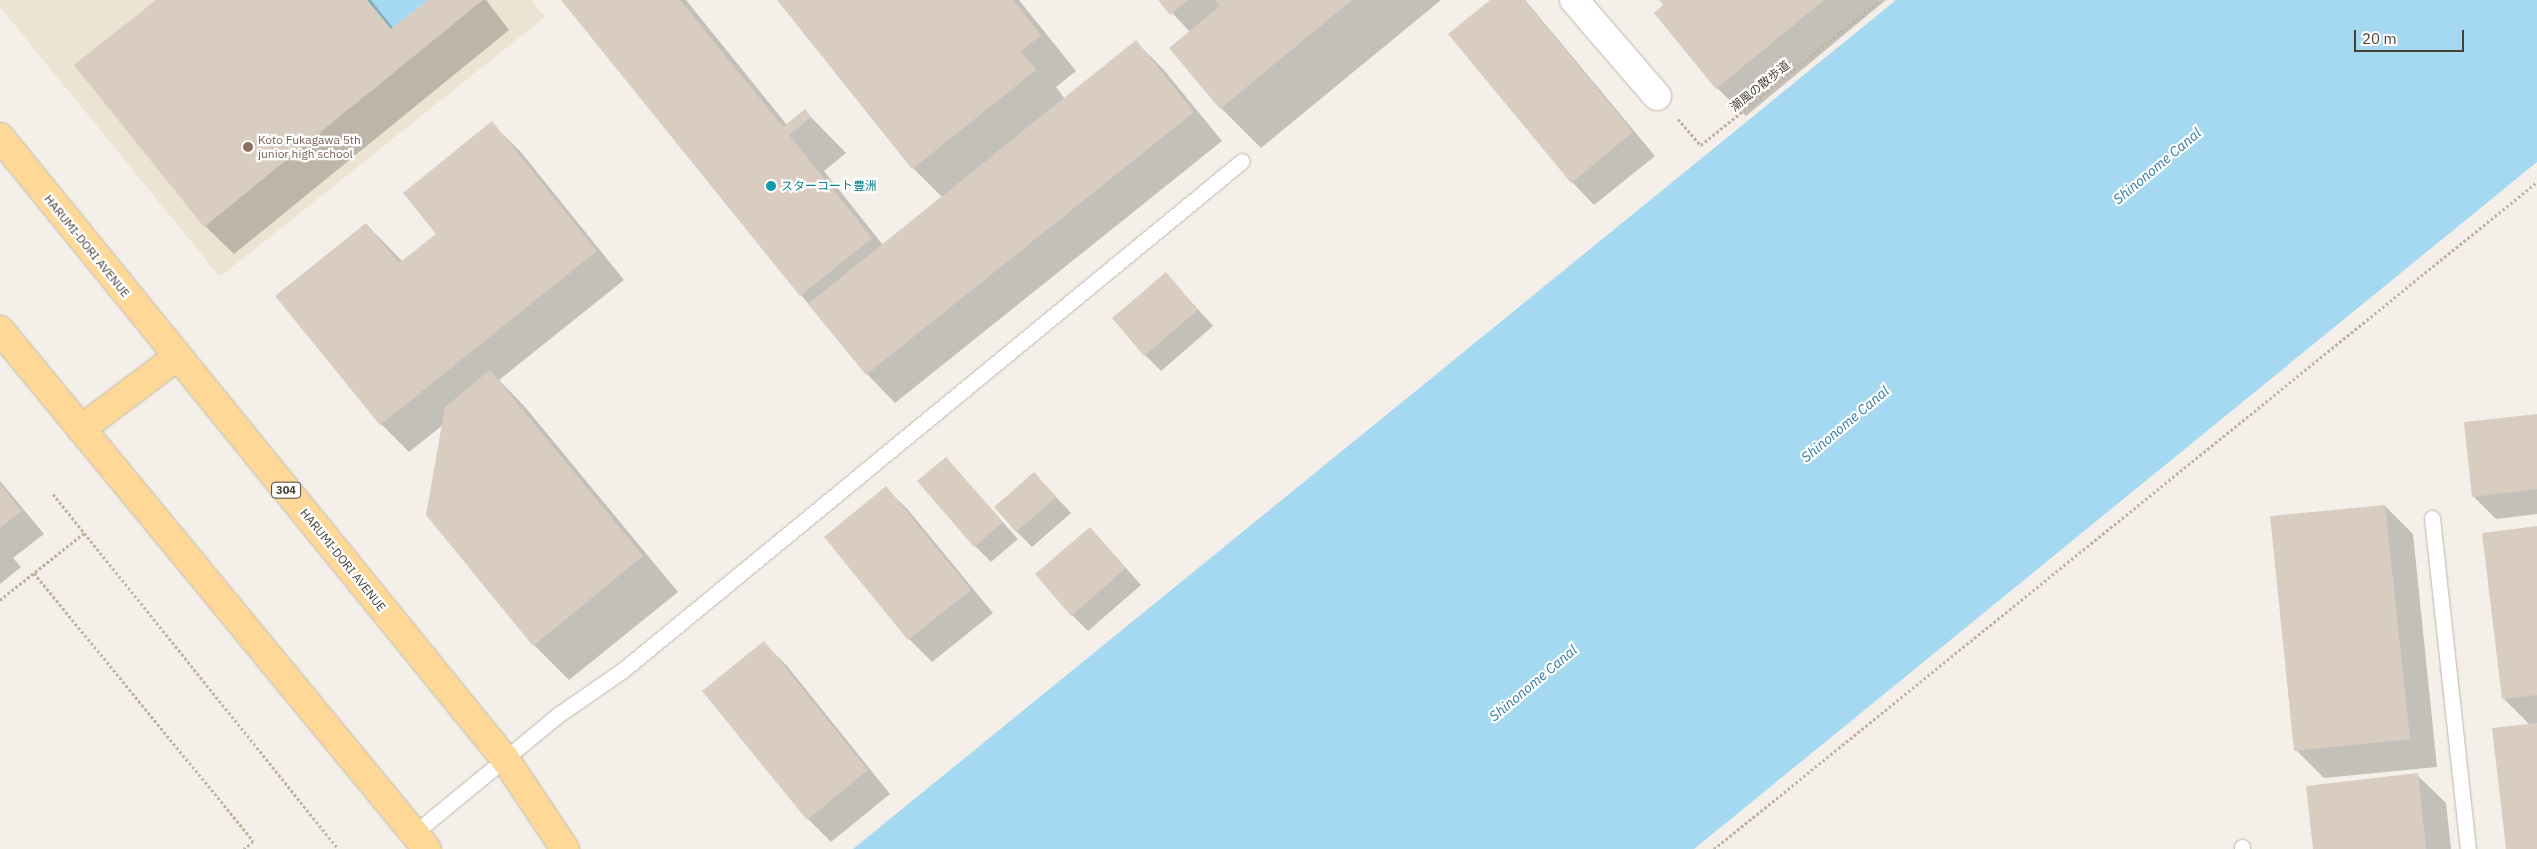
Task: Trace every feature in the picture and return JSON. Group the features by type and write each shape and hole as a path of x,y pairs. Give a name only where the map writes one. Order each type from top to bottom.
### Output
{"main road":[{"name":"HARUMI-DORI AVENUE","path":"0,137 177,358 504,758 564,849"},
{"path":"0,330 420,842"},
{"path":"81,429 177,358"}],"street":[{"path":"1574,0 1657,96"}],"lane":[{"path":"420,842 504,758 558,715 631,664 1242,161"},
{"path":"2432,518 2468,849"}],"path":[{"name":"潮風の散歩道","path":"1657,96 1701,145 1880,0"},
{"path":"1714,849 2537,182"},
{"path":"53,494 338,849"},
{"path":"0,600 84,533"},
{"path":"34,573 253,841 244,849"}],"shaded area":[{"name":"Koto Fukagawa 5th junior high school","path":"0,0 531,0 545,17 220,277 0,7"}],"water":[{"path":"367,0 428,0 391,29"},
{"name":"Shinonome Canal","path":"1896,0 2537,0 2537,162 1694,849 853,849"}],"building":[{"path":"156,0 367,0 391,29 428,0 483,0 204,227 74,65"},
{"name":"スターコート豊洲","path":"561,0 680,0 783,127 805,109 811,117 789,135 872,238 800,296"},
{"path":"777,0 1013,0 1041,35 1021,51 1036,70 912,169"},
{"path":"1158,0 1188,0 1170,15"},
{"path":"1215,0 1352,0 1220,109 1169,48 1220,6"},
{"path":"1490,0 1524,0 1633,132 1571,183 1448,34"},
{"path":"1659,0 1824,0 1716,89 1654,13 1663,5"},
{"path":"1136,40 1194,112 866,375 808,304"},
{"path":"492,121 597,251 380,425 275,296 366,223 399,263 436,234 403,193"},
{"path":"1166,272 1198,310 1144,356 1112,318"},
{"path":"490,370 643,556 533,646 426,515 445,407"},
{"path":"2537,414 2537,489 2472,497 2464,422"},
{"path":"946,457 1003,522 974,547 917,481"},
{"path":"1034,472 1056,497 1016,532 994,507"},
{"path":"0,484 22,511 0,528"},
{"path":"886,486 971,590 908,640 824,537"},
{"path":"2385,505 2410,739 2294,751 2270,516"},
{"path":"2537,526 2537,695 2502,699 2482,533"},
{"path":"1090,527 1126,568 1071,616 1035,574"},
{"path":"764,641 868,770 807,820 702,691"},
{"path":"2537,723 2537,849 2506,849 2492,728"},
{"path":"2418,773 2426,849 2313,849 2306,786"}],"place":[{"name":"Koto Fukagawa 5th junior high school","path":"248,147"},
{"name":"スターコート豊洲","path":"771,186"}]}
